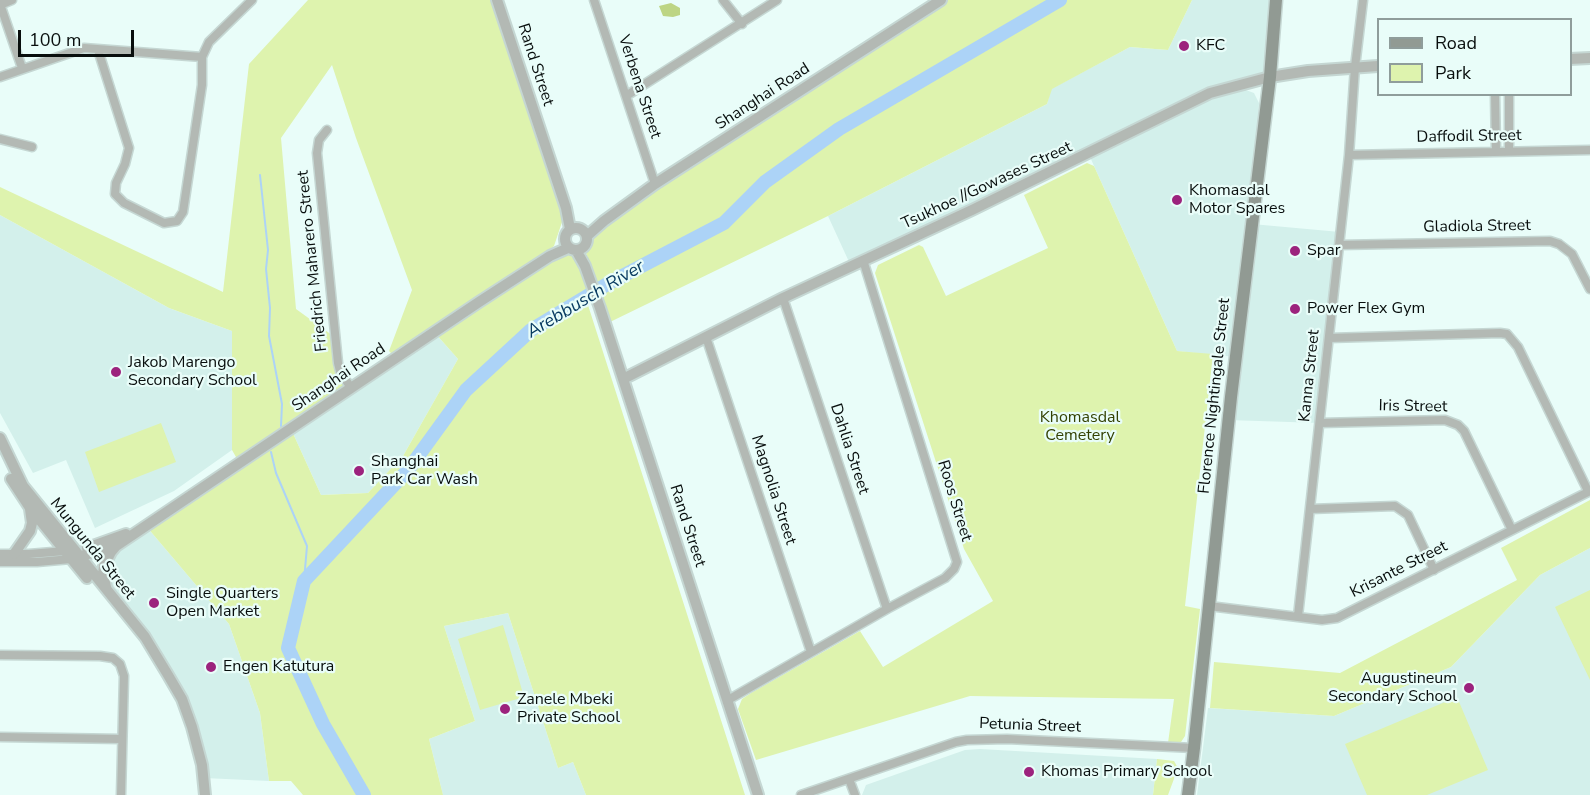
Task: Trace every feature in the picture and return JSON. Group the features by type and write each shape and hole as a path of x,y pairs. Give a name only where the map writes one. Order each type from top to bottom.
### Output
{"main road":[{"name":"Florence Nightingale Street","path":"1188,795 1231,397 1270,77 1276,0"}],"street":[{"path":"12,0 0,4 22,68"},
{"path":"98,50 129,148 125,164 116,183 115,194 124,203 164,223 177,221 183,212 202,85 202,57 209,42 252,0"},
{"name":"Rand Street","path":"497,0 758,795"},
{"name":"Verbena Street","path":"594,0 655,184"},
{"path":"723,0 742,24"},
{"path":"626,96 777,0"},
{"name":"Shanghai Road","path":"0,562 37,562 117,546 604,221 655,184 941,0"},
{"name":"Kanna Street","path":"1298,616 1349,154 1355,67 1363,0"},
{"path":"0,77 84,48 202,57"},
{"path":"1572,58 1590,58"},
{"name":"Tsukhoe //Gowases Street","path":"623,379 783,298 1097,150 1203,96 1223,88 1270,77 1308,71 1377,66"},
{"path":"1495,96 1496,151"},
{"path":"1509,96 1509,151"},
{"name":"Friedrich Maharero Street","path":"327,130 319,140 317,153 338,363 340,371 351,388"},
{"path":"0,139 32,147"},
{"name":"Daffodil Street","path":"1349,154 1590,150"},
{"name":"Gladiola Street","path":"1339,245 1551,241 1572,254 1590,289"},
{"name":"Roos Street","path":"728,700 886,609 945,578 957,562 863,260"},
{"name":"Dahlia Street","path":"783,298 886,609"},
{"path":"1329,338 1507,334 1518,347 1589,491"},
{"name":"Magnolia Street","path":"706,337 811,652"},
{"name":"Iris Street","path":"1320,423 1445,420 1458,424 1464,430 1512,530"},
{"name":"Mungunda Street","path":"0,438 23,486 72,554 168,675"},
{"name":"Mungunda Street","path":"0,453 15,487 30,508 146,639 168,675 182,699 192,727 202,765 205,795"},
{"name":"Krisante Street","path":"1209,606 1322,620 1337,618 1589,491"},
{"path":"1310,509 1395,506 1408,515 1434,570"},
{"path":"14,554 30,531 32,523 30,508"},
{"name":"Shanghai Road","path":"0,554 72,554 146,526"},
{"path":"109,595 103,574 106,560 117,546"},
{"path":"0,655 100,656 117,660 123,668 124,676 121,795"},
{"path":"0,736 122,739"},
{"name":"Petunia Street","path":"801,795 967,740 1001,739 1194,748"},
{"path":"849,779 855,795"}],"shaded area":[{"path":"1192,0 1274,0 1263,73 1219,84 850,264 828,216 1047,104 1051,89 1130,47 1168,50"},
{"path":"1243,89 1254,93 1259,103 1252,224 1340,232 1320,423 1228,420 1235,357 1177,351 1090,157 1204,100"},
{"name":"Jakob Marengo Secondary School","path":"0,215 169,308 232,331 232,450 174,491 95,528 66,460 33,473 0,413"},
{"path":"435,333 458,359 403,456 368,493 321,495 291,429"},
{"path":"146,526 229,624 260,713 269,781 204,778 176,687 109,595 107,560"},
{"name":"Augustineum Secondary School","path":"1590,548 1590,795 1197,795 1208,708 1334,716 1451,667 1540,575"},
{"name":"Zanele Mbeki Private School","path":"508,613 558,768 573,762 586,795 443,795 429,739 475,721 444,626"},
{"name":"Khomas Primary School","path":"965,750 1157,759 1153,795 862,795 866,785"}],"green space":[{"path":"308,0 492,0 561,210 562,222 554,246 392,354 389,351 412,290 356,138 332,65 281,138 296,309 336,338 338,363 351,388 291,429 321,495 368,493 403,456 458,359 435,333 550,256 576,250 593,292 531,330 507,352 533,331 585,300 587,302 745,795 586,795 573,762 558,768 508,613 444,626 475,721 429,739 443,795 303,795 291,781 269,781 260,713 229,624 146,526 240,464 232,450 232,331 169,308 0,215 0,187 223,292 249,64","holes":["299,603 291,650 324,723 361,789 323,724 288,648"]},
{"path":"941,0 1192,0 1168,50 1130,47 1052,89 1047,104 828,216 610,322 584,247 587,236 604,221"},
{"path":"671,3 680,8 680,15 663,16 659,6"},
{"name":"Khomasdal Cemetery","path":"1087,163 1094,166 1177,351 1213,354 1185,606 1200,609 1185,736 1181,742 1168,743 1174,699 970,696 756,760 738,709 742,699 860,631 883,667 993,601 964,549 875,273 878,265 919,245 923,247 946,296 1048,248 1024,195"},
{"path":"161,423 176,462 99,492 85,452"},
{"path":"1590,500 1590,548 1540,575 1451,667 1334,716 1210,708 1214,662 1340,673 1517,580 1501,548"},
{"path":"1590,590 1590,680 1555,607"},
{"path":"503,625 524,697 480,710 458,639"},
{"path":"1457,697 1488,770 1427,795 1367,795 1345,744"},
{"path":"1157,759 1174,761 1178,768 1168,795 1153,795"}],"waterway":[{"name":"Arebbusch River","path":"364,795 323,724 288,648 304,581 408,470 466,390 531,330 609,283 724,223 765,182 839,129 1060,0"},
{"path":"260,175 268,250 266,269 270,308 269,336 282,404 281,426"},
{"path":"271,452 276,473 307,546 304,581"}],"place":[{"name":"KFC","path":"1184,46"},
{"name":"Khomasdal Motor Spares","path":"1177,200"},
{"name":"Spar","path":"1295,251"},
{"name":"Power Flex Gym","path":"1295,309"},
{"name":"Jakob Marengo Secondary School","path":"116,372"},
{"name":"Shanghai Park Car Wash","path":"359,471"},
{"name":"Single Quarters Open Market","path":"154,603"},
{"name":"Engen Katutura","path":"211,667"},
{"name":"Augustineum Secondary School","path":"1469,688"},
{"name":"Zanele Mbeki Private School","path":"505,709"},
{"name":"Khomas Primary School","path":"1029,772"}]}
